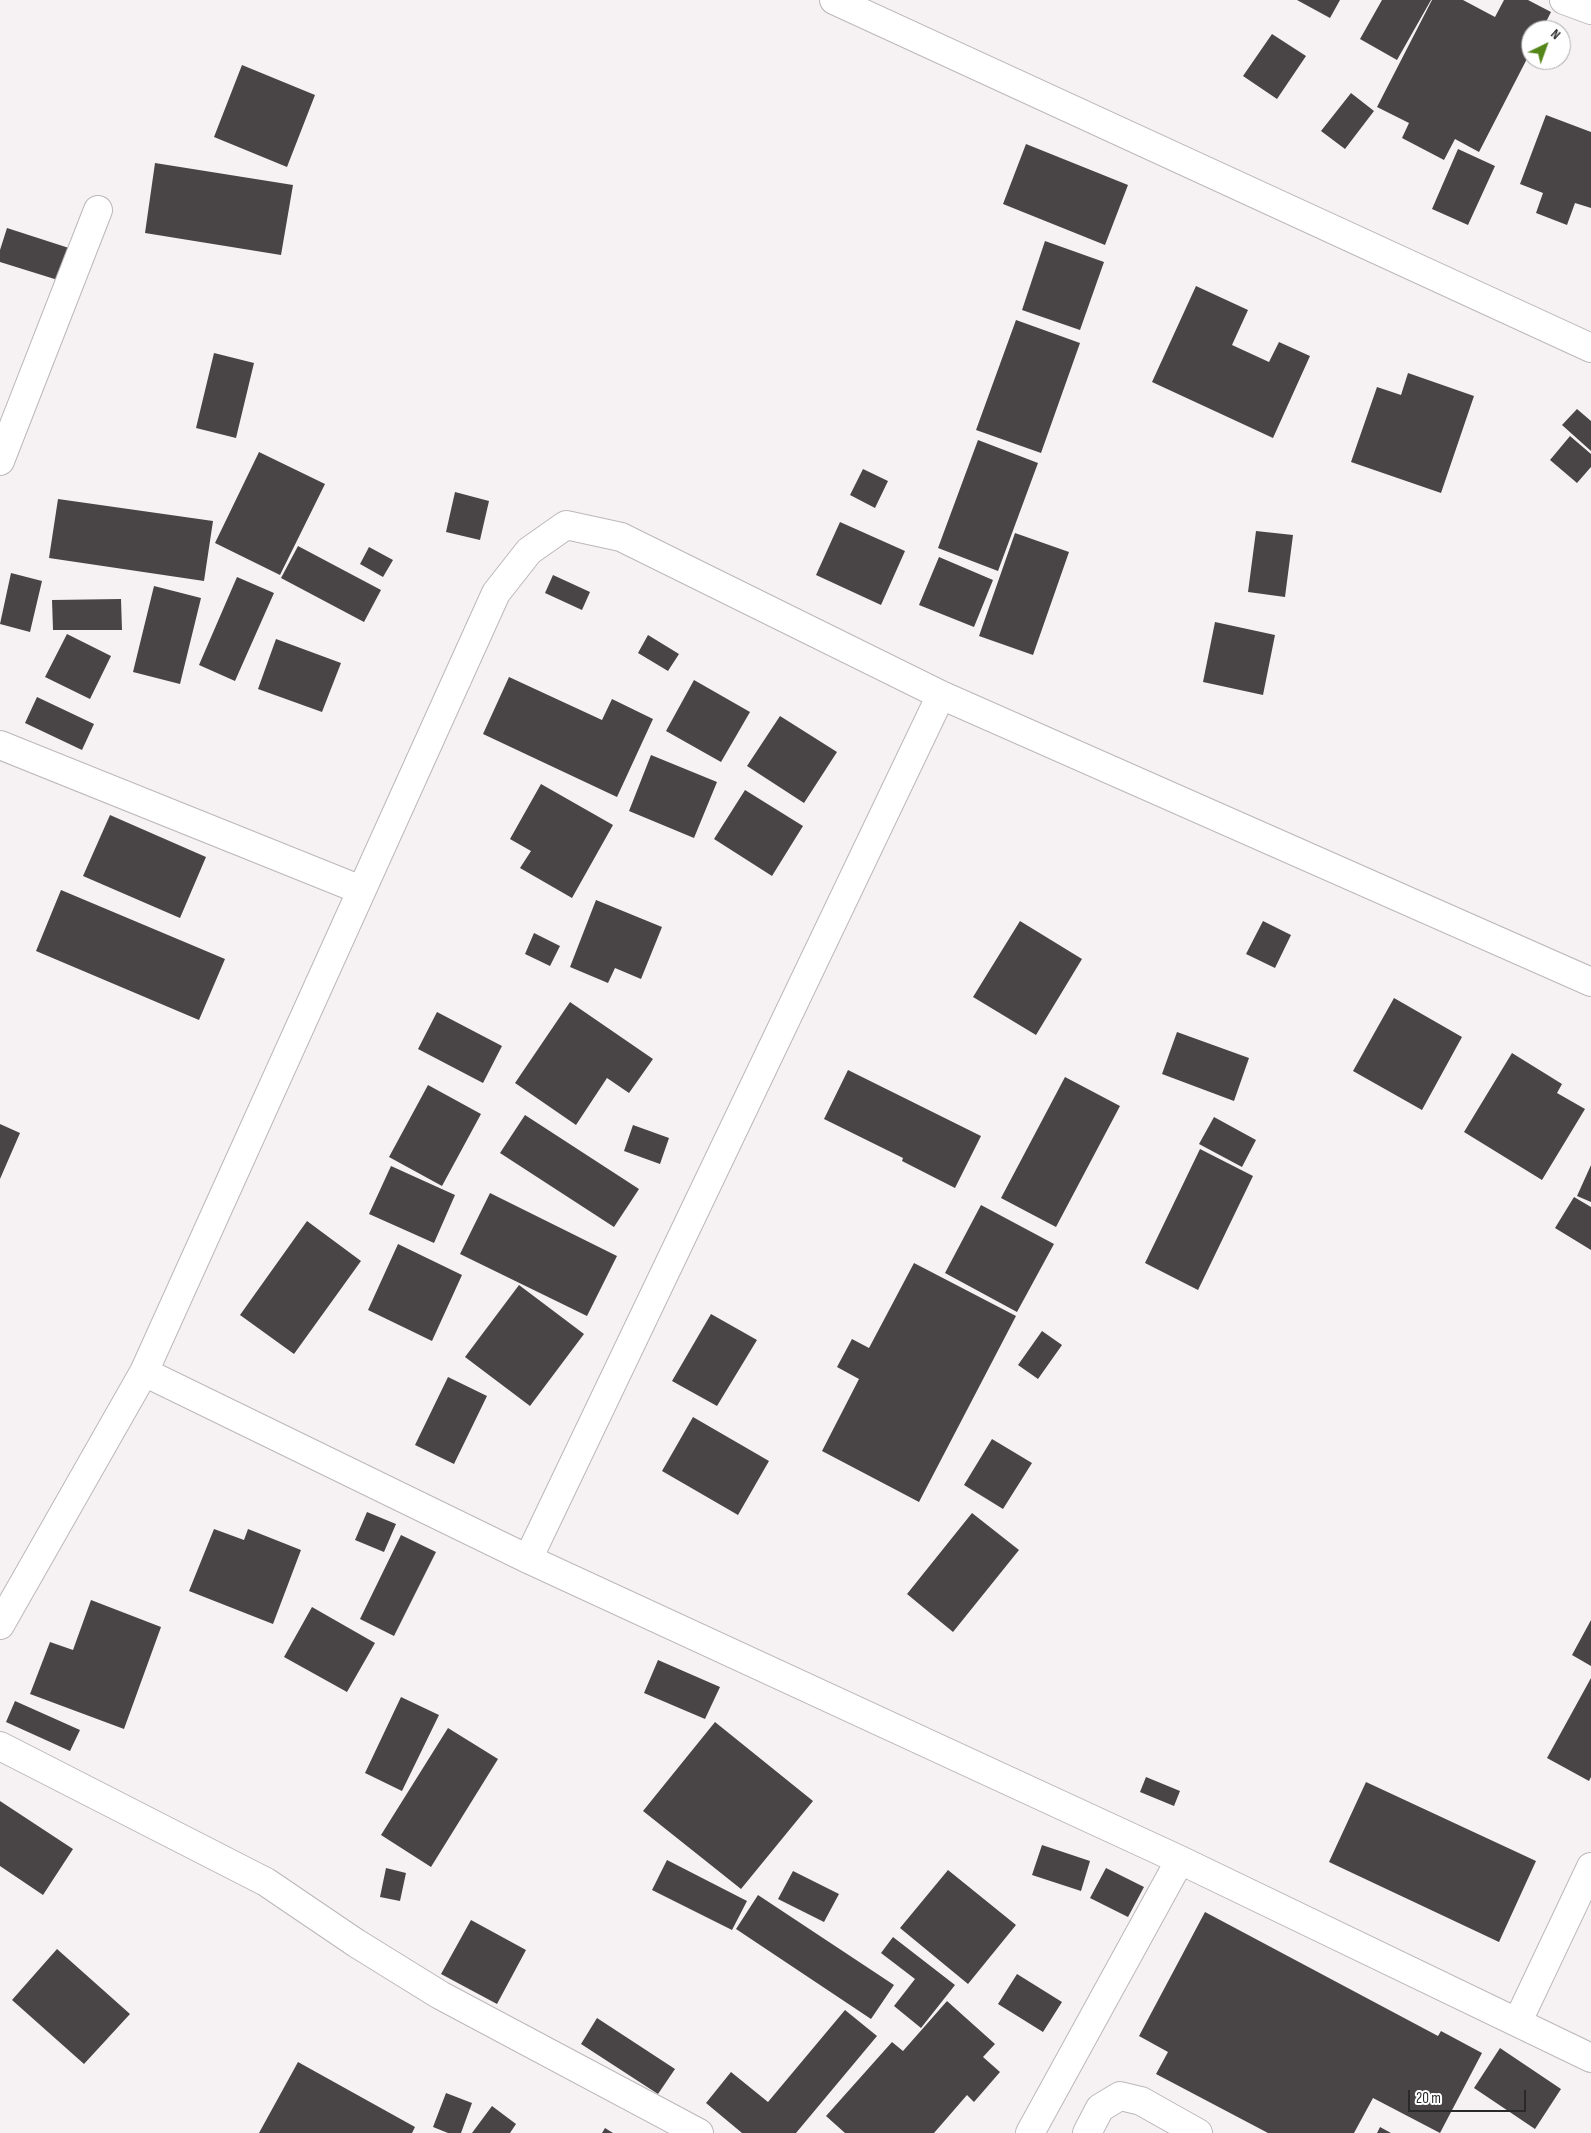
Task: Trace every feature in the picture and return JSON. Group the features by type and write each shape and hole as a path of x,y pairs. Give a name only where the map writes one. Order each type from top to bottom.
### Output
{"street":[{"path":"834,0 1591,348"},
{"path":"1564,0 1591,10"},
{"path":"0,461 98,210"},
{"path":"0,1625 144,1372 496,593 528,551 566,525 620,537 941,695 1591,982"},
{"path":"528,1559 941,695"},
{"path":"0,745 361,890"},
{"path":"144,1372 528,1559 1180,1860 1518,2021 1591,2058"},
{"path":"0,1746 266,1882 356,1943 440,1995 699,2133"},
{"path":"1030,2133 1180,1860"},
{"path":"1518,2021 1591,1867"},
{"path":"1087,2133 1100,2108 1120,2096 1141,2100 1198,2133"}],"building":[{"path":"1297,0 1340,0 1330,18"},
{"path":"1382,0 1431,0 1397,60 1360,39"},
{"path":"1432,0 1463,0 1495,17 1504,0 1528,0 1551,12 1547,20 1521,20 1521,70 1479,152 1455,139 1444,160 1402,138 1409,123 1377,107"},
{"path":"1272,34 1306,56 1277,99 1243,76"},
{"path":"242,65 315,95 287,167 214,137"},
{"path":"1351,93 1374,111 1345,149 1321,131"},
{"path":"1546,115 1591,132 1591,208 1575,203 1567,225 1536,213 1543,193 1520,184"},
{"path":"1026,144 1128,185 1105,245 1003,204"},
{"path":"1458,149 1495,166 1468,225 1432,209"},
{"path":"155,163 293,185 281,255 145,233"},
{"path":"7,228 72,249 61,281 0,262 0,250"},
{"path":"1045,241 1104,262 1080,330 1022,310"},
{"path":"1196,286 1248,310 1232,345 1269,362 1279,342 1310,356 1273,438 1152,382"},
{"path":"1016,320 1080,343 1041,453 976,430"},
{"path":"214,353 254,363 236,438 196,428"},
{"path":"1408,373 1474,396 1441,493 1351,462 1377,387 1401,395"},
{"path":"1577,409 1591,421 1591,451 1562,425"},
{"path":"1570,436 1591,454 1591,467 1577,483 1550,460"},
{"path":"978,440 1038,463 998,571 938,548"},
{"path":"259,452 325,484 280,575 215,543"},
{"path":"863,469 888,481 875,508 850,495"},
{"path":"455,492 489,501 480,540 446,532"},
{"path":"58,499 213,521 204,581 49,558"},
{"path":"840,522 905,551 881,605 816,575"},
{"path":"1256,531 1293,535 1285,597 1248,592"},
{"path":"1015,533 1069,552 1033,655 979,636"},
{"path":"298,546 381,590 364,622 281,578"},
{"path":"369,547 393,560 383,577 360,564"},
{"path":"939,557 993,580 974,627 919,605"},
{"path":"11,573 42,581 30,632 0,624"},
{"path":"553,575 590,592 582,610 545,593"},
{"path":"237,577 274,593 235,681 199,665"},
{"path":"154,586 201,598 180,684 133,672"},
{"path":"121,599 122,630 53,630 52,600"},
{"path":"1215,622 1275,635 1263,695 1203,682"},
{"path":"67,634 111,656 90,699 45,677"},
{"path":"648,635 679,654 668,671 638,653"},
{"path":"276,639 341,663 322,712 258,689"},
{"path":"509,677 602,720 612,699 653,719 617,797 483,734"},
{"path":"694,680 750,712 721,762 666,731"},
{"path":"37,697 94,724 82,750 25,723"},
{"path":"780,716 837,752 804,803 747,766"},
{"path":"651,755 717,782 694,838 629,811"},
{"path":"541,784 613,825 572,898 520,868 531,851 510,839"},
{"path":"745,790 803,826 772,876 714,839"},
{"path":"110,815 206,857 180,918 83,876"},
{"path":"61,890 225,959 199,1020 36,951"},
{"path":"596,900 662,927 641,979 615,968 608,983 570,967"},
{"path":"1020,921 1082,959 1036,1035 973,997"},
{"path":"1263,921 1291,935 1275,968 1246,954"},
{"path":"534,933 560,946 550,966 525,954"},
{"path":"1394,998 1462,1037 1422,1110 1353,1071"},
{"path":"570,1002 653,1059 629,1093 607,1078 576,1125 515,1083"},
{"path":"437,1012 502,1046 483,1083 418,1049"},
{"path":"1177,1032 1249,1058 1234,1101 1162,1074"},
{"path":"1512,1053 1562,1084 1557,1093 1585,1109 1542,1180 1464,1132"},
{"path":"848,1070 981,1136 955,1188 902,1161 903,1158 824,1119"},
{"path":"1065,1077 1120,1106 1056,1227 1001,1198"},
{"path":"428,1085 481,1114 442,1186 389,1157"},
{"path":"525,1115 639,1189 614,1227 500,1153"},
{"path":"1214,1117 1256,1140 1242,1167 1199,1144"},
{"path":"0,1124 20,1133 0,1179"},
{"path":"633,1125 669,1138 660,1164 624,1151"},
{"path":"1200,1149 1253,1176 1198,1290 1145,1263"},
{"path":"1591,1165 1591,1202 1577,1196"},
{"path":"391,1166 455,1195 434,1243 369,1214"},
{"path":"490,1193 617,1256 587,1316 460,1254"},
{"path":"1574,1197 1591,1207 1591,1250 1555,1228"},
{"path":"981,1205 1054,1244 1017,1312 945,1273"},
{"path":"307,1221 361,1261 294,1354 240,1315"},
{"path":"398,1244 462,1275 432,1341 368,1310"},
{"path":"914,1263 1016,1316 919,1502 822,1451 859,1379 837,1367 852,1339 869,1348"},
{"path":"519,1285 584,1334 530,1406 465,1357"},
{"path":"711,1314 757,1340 717,1406 672,1381"},
{"path":"1042,1331 1062,1345 1038,1379 1018,1365"},
{"path":"448,1377 487,1396 454,1464 415,1445"},
{"path":"693,1417 769,1461 738,1515 662,1471"},
{"path":"992,1439 1032,1463 1003,1509 964,1485"},
{"path":"367,1512 396,1524 384,1552 355,1540"},
{"path":"972,1513 1019,1550 953,1632 907,1594"},
{"path":"214,1529 244,1540 248,1529 301,1550 273,1624 189,1591"},
{"path":"401,1535 436,1552 394,1636 360,1619"},
{"path":"91,1600 161,1627 124,1729 30,1694 50,1642 73,1650"},
{"path":"312,1607 375,1643 347,1692 284,1657"},
{"path":"1591,1620 1591,1666 1572,1655"},
{"path":"658,1660 720,1687 705,1719 644,1693"},
{"path":"1591,1678 1591,1777 1589,1781 1547,1758"},
{"path":"401,1697 439,1715 402,1791 365,1773"},
{"path":"15,1701 80,1730 70,1751 6,1722"},
{"path":"715,1722 813,1801 741,1889 643,1811"},
{"path":"448,1728 498,1759 431,1867 381,1835"},
{"path":"1146,1777 1180,1791 1174,1806 1140,1792"},
{"path":"1366,1782 1536,1861 1499,1942 1329,1862"},
{"path":"0,1801 73,1849 43,1895 0,1866"},
{"path":"1042,1845 1090,1861 1081,1891 1032,1875"},
{"path":"667,1860 747,1901 732,1930 652,1890"},
{"path":"386,1868 406,1873 400,1901 380,1897"},
{"path":"1106,1868 1144,1887 1128,1917 1090,1898"},
{"path":"948,1870 1016,1925 968,1984 900,1928"},
{"path":"793,1871 839,1894 824,1922 778,1899"},
{"path":"758,1895 894,1985 871,2019 736,1929"},
{"path":"1205,1912 1438,2036 1441,2031 1482,2053 1440,2133 1373,2098 1354,2133 1268,2133 1156,2074 1168,2052 1139,2036"},
{"path":"471,1920 526,1950 497,2004 441,1974"},
{"path":"893,1937 955,1985 921,2028 894,2006 915,1979 881,1953"},
{"path":"57,1949 130,2014 84,2064 12,2000"},
{"path":"1017,1974 1062,2002 1043,2032 998,2004"},
{"path":"947,2001 995,2044 983,2057 1000,2072 974,2102 967,2095 934,2133 845,2133 826,2116 892,2042 903,2051"},
{"path":"845,2010 877,2036 796,2133 742,2133 706,2103 731,2072 768,2102"},
{"path":"597,2018 675,2069 658,2094 581,2044"},
{"path":"1500,2048 1561,2089 1535,2129 1474,2088"},
{"path":"298,2062 415,2127 412,2133 259,2133"},
{"path":"446,2093 472,2103 461,2133 448,2133 433,2127"},
{"path":"492,2106 516,2124 510,2133 472,2133"},
{"path":"1380,2127 1391,2133 1377,2133"},
{"path":"605,2128 613,2133 602,2133"}]}
